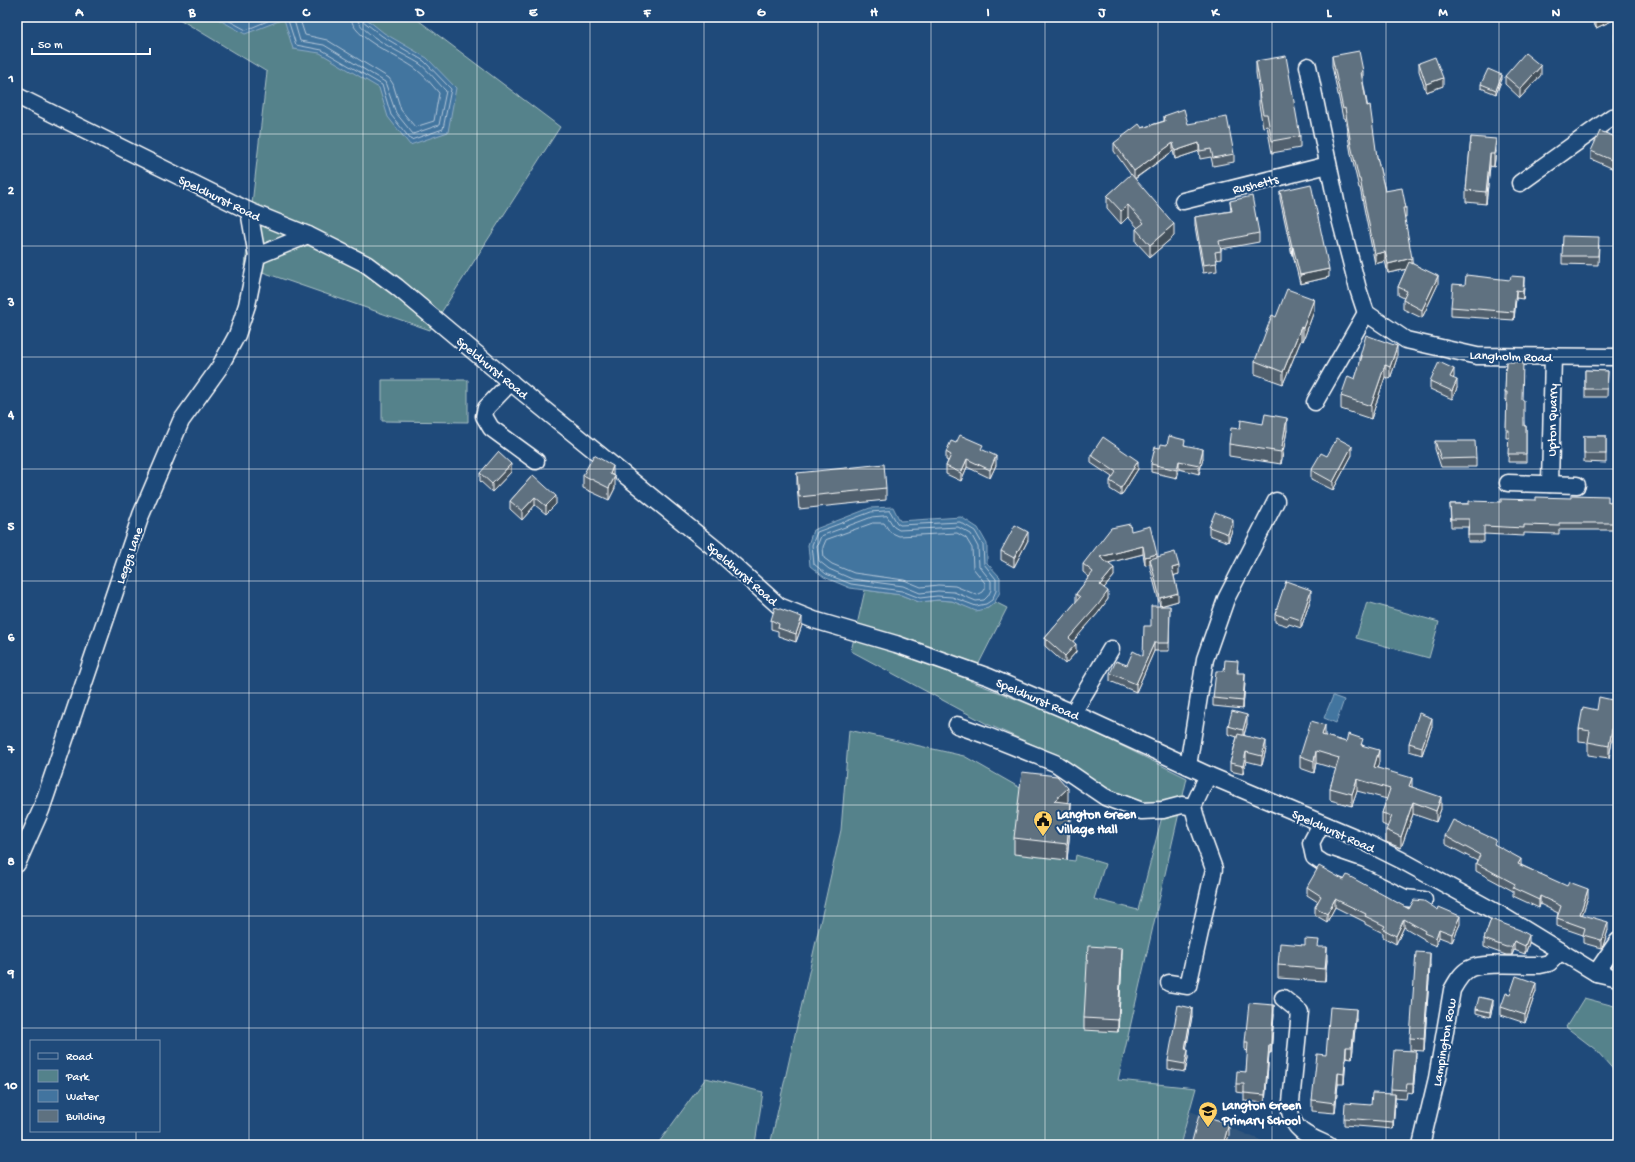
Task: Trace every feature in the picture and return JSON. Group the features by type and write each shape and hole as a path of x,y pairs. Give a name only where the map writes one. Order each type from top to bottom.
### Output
{"street":[{"path":"1308,66 1328,165 1356,282 1366,313 1315,402"},
{"name":"Speldhurst Road","path":"17,96 249,212 308,236 372,269 397,287 717,550 779,606 814,620 896,644 988,678 1073,713 1188,766 1321,824 1357,838 1401,860 1501,915 1596,973 1618,978"},
{"path":"1520,183 1612,117 1618,116"},
{"name":"Rushetts","path":"1183,201 1328,165"},
{"name":"Leggs Lane","path":"17,864 41,810 141,515 181,422 219,368 237,335 247,305 257,256 249,212"},
{"path":"257,256 308,236"},
{"name":"Langholm Road","path":"1366,313 1406,340 1477,356 1618,357"},
{"name":"Upton Quarry","path":"1550,484 1553,356"},
{"path":"511,382 486,408 484,416 491,428 536,461"},
{"path":"1508,483 1576,485"},
{"path":"1188,766 1205,659 1226,599 1276,501"},
{"path":"1073,713 1111,649"},
{"path":"957,725 1054,763 1105,797 1142,811 1164,810 1182,805 1193,807"},
{"path":"1169,983 1188,986 1214,869 1193,807 1208,774"},
{"path":"1321,824 1311,843 1314,857 1323,863 1358,875 1405,898 1424,900"},
{"path":"1596,973 1618,941"},
{"name":"Lampington Row","path":"1421,1145 1438,1078 1452,990 1459,978 1469,969 1481,965 1540,965 1549,963 1561,951"},
{"path":"1283,998 1300,1012 1290,1112 1300,1131 1328,1145"}],"shaded area":[{"name":"Langton Green Primary School","path":"1190,1111 1272,1145 1180,1145"}],"green space":[{"path":"176,17 414,17 560,127 430,330 245,266 267,72"},
{"path":"382,380 468,380 468,422 382,421"},
{"path":"865,590 901,595 919,602 938,600 952,601 976,610 988,608 995,602 1007,608 970,681 1069,720 1187,778 1118,1080 1196,1088 1180,1145 777,1145 771,1141 841,830 849,730 964,756 1022,789 1067,860 1075,861 1076,855 1105,864 1094,899 1138,910 1166,801 1143,802 1109,791 1058,756 987,724 851,651"},
{"path":"1367,602 1439,622 1429,658 1356,638"},
{"path":"1584,998 1618,1007 1618,1075 1596,1050 1566,1027"},
{"path":"706,1078 763,1092 755,1144 657,1145"}],"water":[{"path":"214,17 364,17 384,33 427,58 456,88 448,132 410,145 388,117 379,88 320,53 293,49 284,19 245,34"},
{"path":"893,507 900,521 961,517 978,528 987,544 987,563 1000,577 1000,592 995,602 988,608 976,611 952,601 938,600 919,602 901,595 850,588 824,577 810,566 808,545 813,530 870,508"},
{"path":"1333,696 1344,700 1336,723 1324,718"}],"building":[{"path":"1594,17 1603,17 1596,20"},
{"path":"1359,51 1367,106 1370,105 1377,157 1385,191 1402,188 1406,208 1403,208 1412,258 1388,264 1385,252 1375,254 1360,179 1351,145 1345,108 1343,109 1332,56"},
{"path":"1525,53 1541,66 1520,89 1505,76"},
{"path":"1286,56 1300,136 1272,141 1267,114 1263,114 1259,93 1261,92 1256,61"},
{"path":"1435,57 1443,78 1426,84 1419,63"},
{"path":"1488,69 1502,75 1496,90 1481,84"},
{"path":"1184,109 1188,124 1227,117 1234,154 1213,158 1211,149 1200,151 1199,143 1175,151 1173,143 1134,171 1114,143 1139,124 1142,128 1165,121 1164,116"},
{"path":"1600,131 1618,138 1618,157 1616,162 1591,151"},
{"path":"1471,137 1496,139 1494,154 1490,154 1486,192 1466,190"},
{"path":"1131,174 1174,224 1150,245 1136,229 1144,223 1128,205 1121,211 1107,196"},
{"path":"1311,184 1329,269 1300,275 1292,247 1280,191"},
{"path":"1252,196 1259,233 1219,241 1221,251 1215,252 1217,263 1203,265 1195,217 1232,211 1230,201"},
{"path":"1563,236 1599,237 1598,256 1562,256"},
{"path":"1409,262 1438,276 1422,310 1403,300 1407,291 1398,287"},
{"path":"1466,275 1510,280 1511,276 1524,277 1523,291 1516,290 1514,312 1451,307 1453,284 1465,285"},
{"path":"1287,289 1314,299 1303,328 1301,327 1283,372 1255,361 1272,315 1276,317"},
{"path":"1366,335 1397,346 1390,367 1385,365 1371,406 1341,396 1348,376 1355,379 1362,356 1360,356"},
{"path":"1439,362 1454,369 1450,377 1457,380 1452,391 1430,381"},
{"path":"1506,362 1523,362 1522,400 1524,400 1524,426 1526,426 1526,454 1508,454 1509,430 1506,430 1507,392 1505,392"},
{"path":"1585,370 1608,371 1607,389 1585,389"},
{"path":"1265,414 1287,418 1281,452 1229,444 1231,428 1240,429 1241,420 1263,424"},
{"path":"960,435 983,445 981,449 996,456 990,470 967,459 961,473 946,466 951,455 946,452 951,441 956,443"},
{"path":"1169,436 1185,440 1184,445 1203,449 1199,465 1179,461 1177,470 1151,464 1155,447 1160,448 1161,444 1167,445"},
{"path":"1584,436 1606,436 1606,454 1584,454"},
{"path":"1103,437 1138,461 1121,488 1110,481 1116,472 1091,455"},
{"path":"1337,438 1352,446 1333,482 1311,470 1321,453 1327,456"},
{"path":"1435,441 1475,441 1476,458 1441,459"},
{"path":"498,452 511,464 492,484 480,473"},
{"path":"594,455 613,466 610,474 615,476 609,488 583,475"},
{"path":"884,464 886,488 799,497 797,473"},
{"path":"533,475 556,496 546,506 535,497 522,511 510,501"},
{"path":"1571,495 1608,496 1608,502 1618,502 1618,523 1559,523 1559,526 1524,525 1524,528 1484,526 1484,535 1468,535 1469,519 1451,519 1450,504 1469,504 1469,501 1501,502 1501,499 1536,500 1536,497 1571,498"},
{"path":"1215,512 1233,519 1228,534 1209,527"},
{"path":"1130,524 1131,531 1150,526 1157,554 1145,557 1143,546 1100,557 1114,568 1100,585 1108,591 1098,605 1069,638 1076,644 1065,656 1045,638 1080,597 1076,594 1093,572 1083,564 1111,528"},
{"path":"1015,525 1028,532 1014,558 1001,551"},
{"path":"1175,552 1179,566 1172,568 1178,593 1160,598 1150,559"},
{"path":"1286,581 1311,590 1301,620 1275,614"},
{"path":"1151,606 1170,606 1169,643 1154,643 1136,684 1110,673 1116,661 1127,665 1133,651 1143,656 1144,626 1151,626"},
{"path":"775,607 802,617 796,634 778,628 779,624 771,620"},
{"path":"1225,660 1238,661 1237,673 1245,673 1243,701 1213,698 1216,671 1224,671"},
{"path":"1599,697 1617,701 1609,746 1588,742 1590,731 1579,729 1583,707 1597,710"},
{"path":"1232,711 1247,715 1243,730 1228,726"},
{"path":"1419,713 1432,718 1422,747 1409,743"},
{"path":"1311,721 1325,725 1322,735 1346,742 1348,734 1363,739 1361,745 1379,750 1374,767 1412,778 1409,786 1441,797 1436,811 1413,802 1401,837 1386,830 1392,816 1382,813 1390,789 1357,779 1352,794 1330,788 1339,758 1316,751 1314,761 1300,756"},
{"path":"1238,734 1266,741 1262,756 1246,752 1243,766 1230,763"},
{"name":"Langton Green Village Hall","path":"1022,772 1057,776 1068,788 1054,801 1071,803 1067,844 1014,838"},
{"path":"1453,820 1496,840 1494,844 1521,859 1518,864 1567,886 1569,882 1588,889 1580,914 1608,922 1603,938 1601,940 1583,935 1585,928 1557,918 1561,906 1540,896 1539,900 1513,888 1515,884 1476,863 1480,855 1445,836"},
{"path":"1319,866 1344,880 1347,875 1409,909 1414,900 1424,901 1438,910 1439,907 1460,916 1452,934 1439,929 1436,938 1424,933 1425,931 1404,919 1396,936 1383,929 1385,926 1365,916 1366,914 1335,899 1327,914 1315,907 1321,896 1307,887"},
{"path":"1491,919 1529,935 1525,946 1514,941 1512,947 1506,947 1484,939"},
{"path":"1305,939 1319,940 1318,947 1327,947 1325,969 1278,965 1280,943 1305,945"},
{"path":"1088,946 1122,948 1118,1020 1084,1018"},
{"path":"1416,952 1430,953 1424,1039 1410,1038"},
{"path":"1516,976 1536,983 1525,1015 1501,1007 1506,993 1510,994"},
{"path":"1479,997 1493,1000 1490,1012 1476,1009"},
{"path":"1249,1003 1274,1005 1265,1095 1244,1093 1244,1084 1236,1084 1237,1071 1246,1072 1248,1042 1245,1042"},
{"path":"1178,1005 1192,1008 1185,1049 1188,1050 1185,1064 1168,1061"},
{"path":"1330,1007 1356,1009 1352,1047 1346,1047 1344,1074 1338,1073 1335,1103 1312,1100 1317,1054 1326,1055"},
{"path":"1394,1050 1416,1051 1413,1084 1407,1084 1406,1090 1391,1089"},
{"path":"1372,1093 1395,1094 1393,1122 1344,1118 1345,1103 1371,1105"},
{"path":"1199,1115 1229,1123 1223,1145 1191,1145"}],"place":[{"name":"Langton Green Village Hall","path":"1043,837"},
{"name":"Langton Green Primary School","path":"1208,1128"}]}
